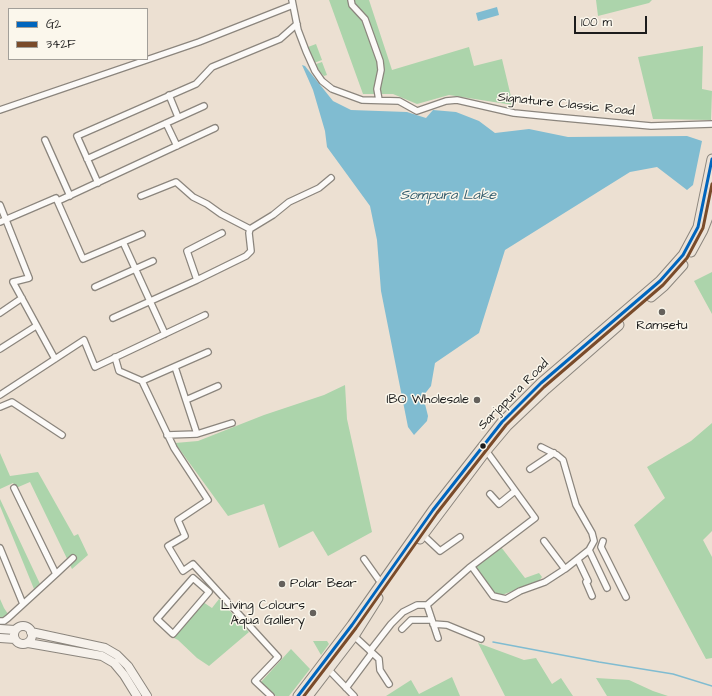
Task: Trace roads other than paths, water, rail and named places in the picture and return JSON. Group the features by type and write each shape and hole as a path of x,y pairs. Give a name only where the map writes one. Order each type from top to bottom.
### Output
{"main road":[{"name":"Sarjapura Road","path":"298,696 351,633 502,422 536,389 590,345 660,281 682,255 698,227 710,192 712,159"},
{"name":"Sarjapura Road","path":"308,696 328,669 381,583 433,510 484,448"}],"street":[{"path":"351,0 352,5 365,19 380,61 381,70 377,89 379,100"},
{"path":"148,59 199,42 292,3"},
{"name":"Signature Classic Road","path":"292,3 306,51 315,71 322,81 332,89 362,100 399,101 417,111 446,101 457,100 514,113 554,117 651,126 712,124"},
{"path":"98,183 77,136 196,84 212,67 280,39 297,24"},
{"path":"0,110 146,60"},
{"path":"169,95 178,118"},
{"path":"87,159 204,106"},
{"path":"166,123 177,146"},
{"path":"58,201 215,128"},
{"path":"45,140 70,196"},
{"path":"250,229 273,215 289,202 318,188 331,178"},
{"path":"141,196 176,182 193,197 250,229"},
{"path":"3,221 56,198 83,259 142,234"},
{"path":"0,206 3,221 29,278 13,282 54,359"},
{"path":"113,318 246,256 251,251 250,229"},
{"path":"197,280 187,251 222,233"},
{"path":"123,242 165,334"},
{"path":"96,287 153,261"},
{"path":"0,312 22,298"},
{"path":"0,395 84,340 94,367 206,315"},
{"path":"0,349 36,326"},
{"path":"142,381 208,352"},
{"path":"115,357 119,371 142,381 174,448 208,500 178,520 185,536 168,546 183,571 193,564 278,657 255,681 271,696"},
{"path":"175,367 197,434"},
{"path":"186,400 218,386"},
{"path":"0,407 12,402 62,435"},
{"path":"167,435 197,434 232,423"},
{"path":"472,567 493,596 506,599 520,591 546,582 578,560 589,550 594,541 592,533 576,505 563,460 554,453 541,447"},
{"path":"346,688 391,624 403,612 417,606 427,605 472,567 535,518 484,448"},
{"path":"530,469 554,453"},
{"path":"14,488 56,574"},
{"path":"490,494 498,504 515,491"},
{"path":"423,534 440,551 460,537"},
{"path":"544,541 565,569"},
{"path":"603,541 601,547 626,597"},
{"path":"0,548 23,604"},
{"path":"589,550 607,588"},
{"path":"0,621 6,620 74,558"},
{"path":"364,559 381,583"},
{"path":"578,560 588,581 586,582 592,596"},
{"path":"193,578 201,584 209,592 173,634 157,619 193,578"},
{"path":"201,584 206,579"},
{"path":"427,605 438,638"},
{"path":"402,629 411,620 432,622 447,625 480,639"},
{"path":"14,639 15,630 19,626 22,626 28,628 31,632 105,648 118,654 128,666 147,696"},
{"path":"0,629 15,630"},
{"path":"28,643 31,638 31,632"},
{"path":"351,633 379,659 380,670 389,684"},
{"path":"0,638 14,639 19,643 28,643 102,656 114,663 138,696"},
{"path":"328,669 354,696"}],"water":[{"path":"497,7 499,15 478,21 476,13"},
{"name":"Sompura Lake","path":"302,65 305,66 333,101 351,110 407,112 426,118 433,110 456,112 479,121 495,133 529,129 568,137 687,136 702,141 693,185 687,190 657,167 630,172 505,250 479,333 435,363 431,386 423,396 428,416 427,421 414,435 408,427 381,291 377,240 370,206 327,147 325,131 313,90"}],"waterway":[{"path":"493,642 673,674 712,686"}],"place":[{"name":"Ramsetu","path":"662,312"},
{"name":"IBO Wholesale","path":"477,400"},
{"name":"Polar Bear","path":"282,584"},
{"name":"Living Colours Aqua Gallery","path":"313,613"}]}
